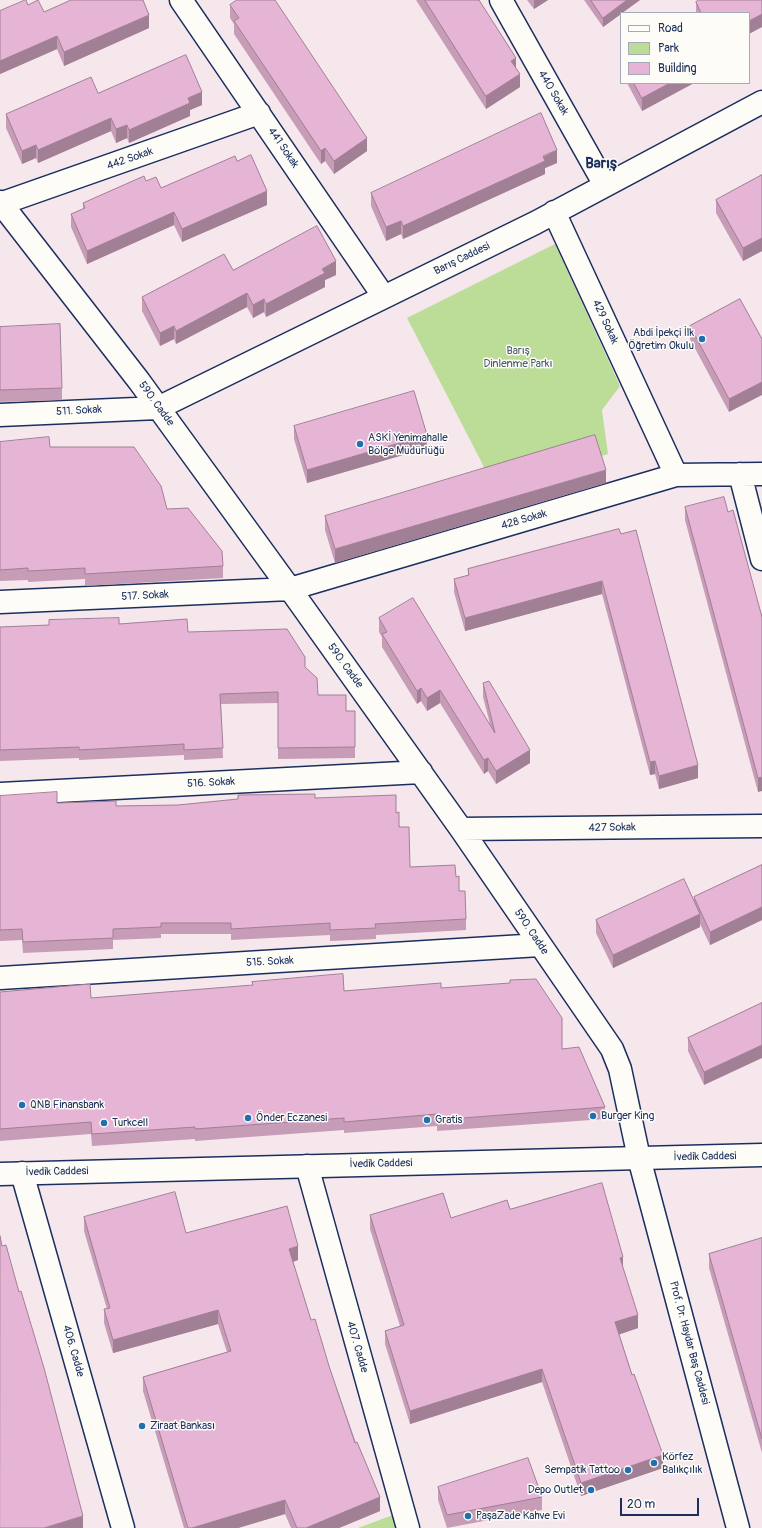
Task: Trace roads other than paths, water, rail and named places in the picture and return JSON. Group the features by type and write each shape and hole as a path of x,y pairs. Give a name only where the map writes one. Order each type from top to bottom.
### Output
{"street":[{"name":"441 Sokak","path":"181,0 384,297"},
{"name":"440 Sokak","path":"501,0 606,185"},
{"name":"Barış Caddesi","path":"158,408 554,212 762,102"},
{"name":"442 Sokak","path":"1,203 259,113"},
{"name":"590. Cadde","path":"1,203 158,408 290,589 461,829 612,1049 620,1069 639,1158"},
{"name":"429 Sokak","path":"554,212 676,475"},
{"name":"511. Sokak","path":"0,415 158,408"},
{"path":"740,474 762,559"},
{"name":"428 Sokak","path":"290,589 676,475 762,474"},
{"name":"517. Sokak","path":"0,602 290,589"},
{"name":"516. Sokak","path":"0,794 421,772"},
{"name":"427 Sokak","path":"461,829 762,826"},
{"name":"515. Sokak","path":"0,978 540,945"},
{"name":"İvedik Caddesi","path":"0,1174 762,1155"},
{"name":"Prof. Dr. Haydar Baş Caddesi","path":"639,1158 738,1528"},
{"name":"407. Cadde","path":"307,1166 408,1528"},
{"name":"406. Cadde","path":"22,1173 122,1528"}],"place":[{"name":"Abdi İpekçi İlk Öğretim Okulu","path":"702,339"},
{"name":"ASKİ Yenimahalle Bölge Müdürlüğü","path":"360,444"},
{"name":"QNB Finansbank","path":"22,1105"},
{"name":"Burger King","path":"593,1116"},
{"name":"Önder Eczanesi","path":"248,1118"},
{"name":"Gratis","path":"427,1120"},
{"name":"Turkcell","path":"104,1123"},
{"name":"Ziraat Bankası","path":"142,1426"},
{"name":"Körfez Balıkçılık","path":"654,1463"},
{"name":"Sempatik Tattoo","path":"628,1470"},
{"name":"Depo Outlet","path":"591,1490"},
{"name":"PaşaZade Kahve Evi","path":"468,1516"}],"district":[{"name":"Barış","path":"601,164"}],"park label":[{"name":"Barış Dinlenme Parkı","path":"518,357"}]}
